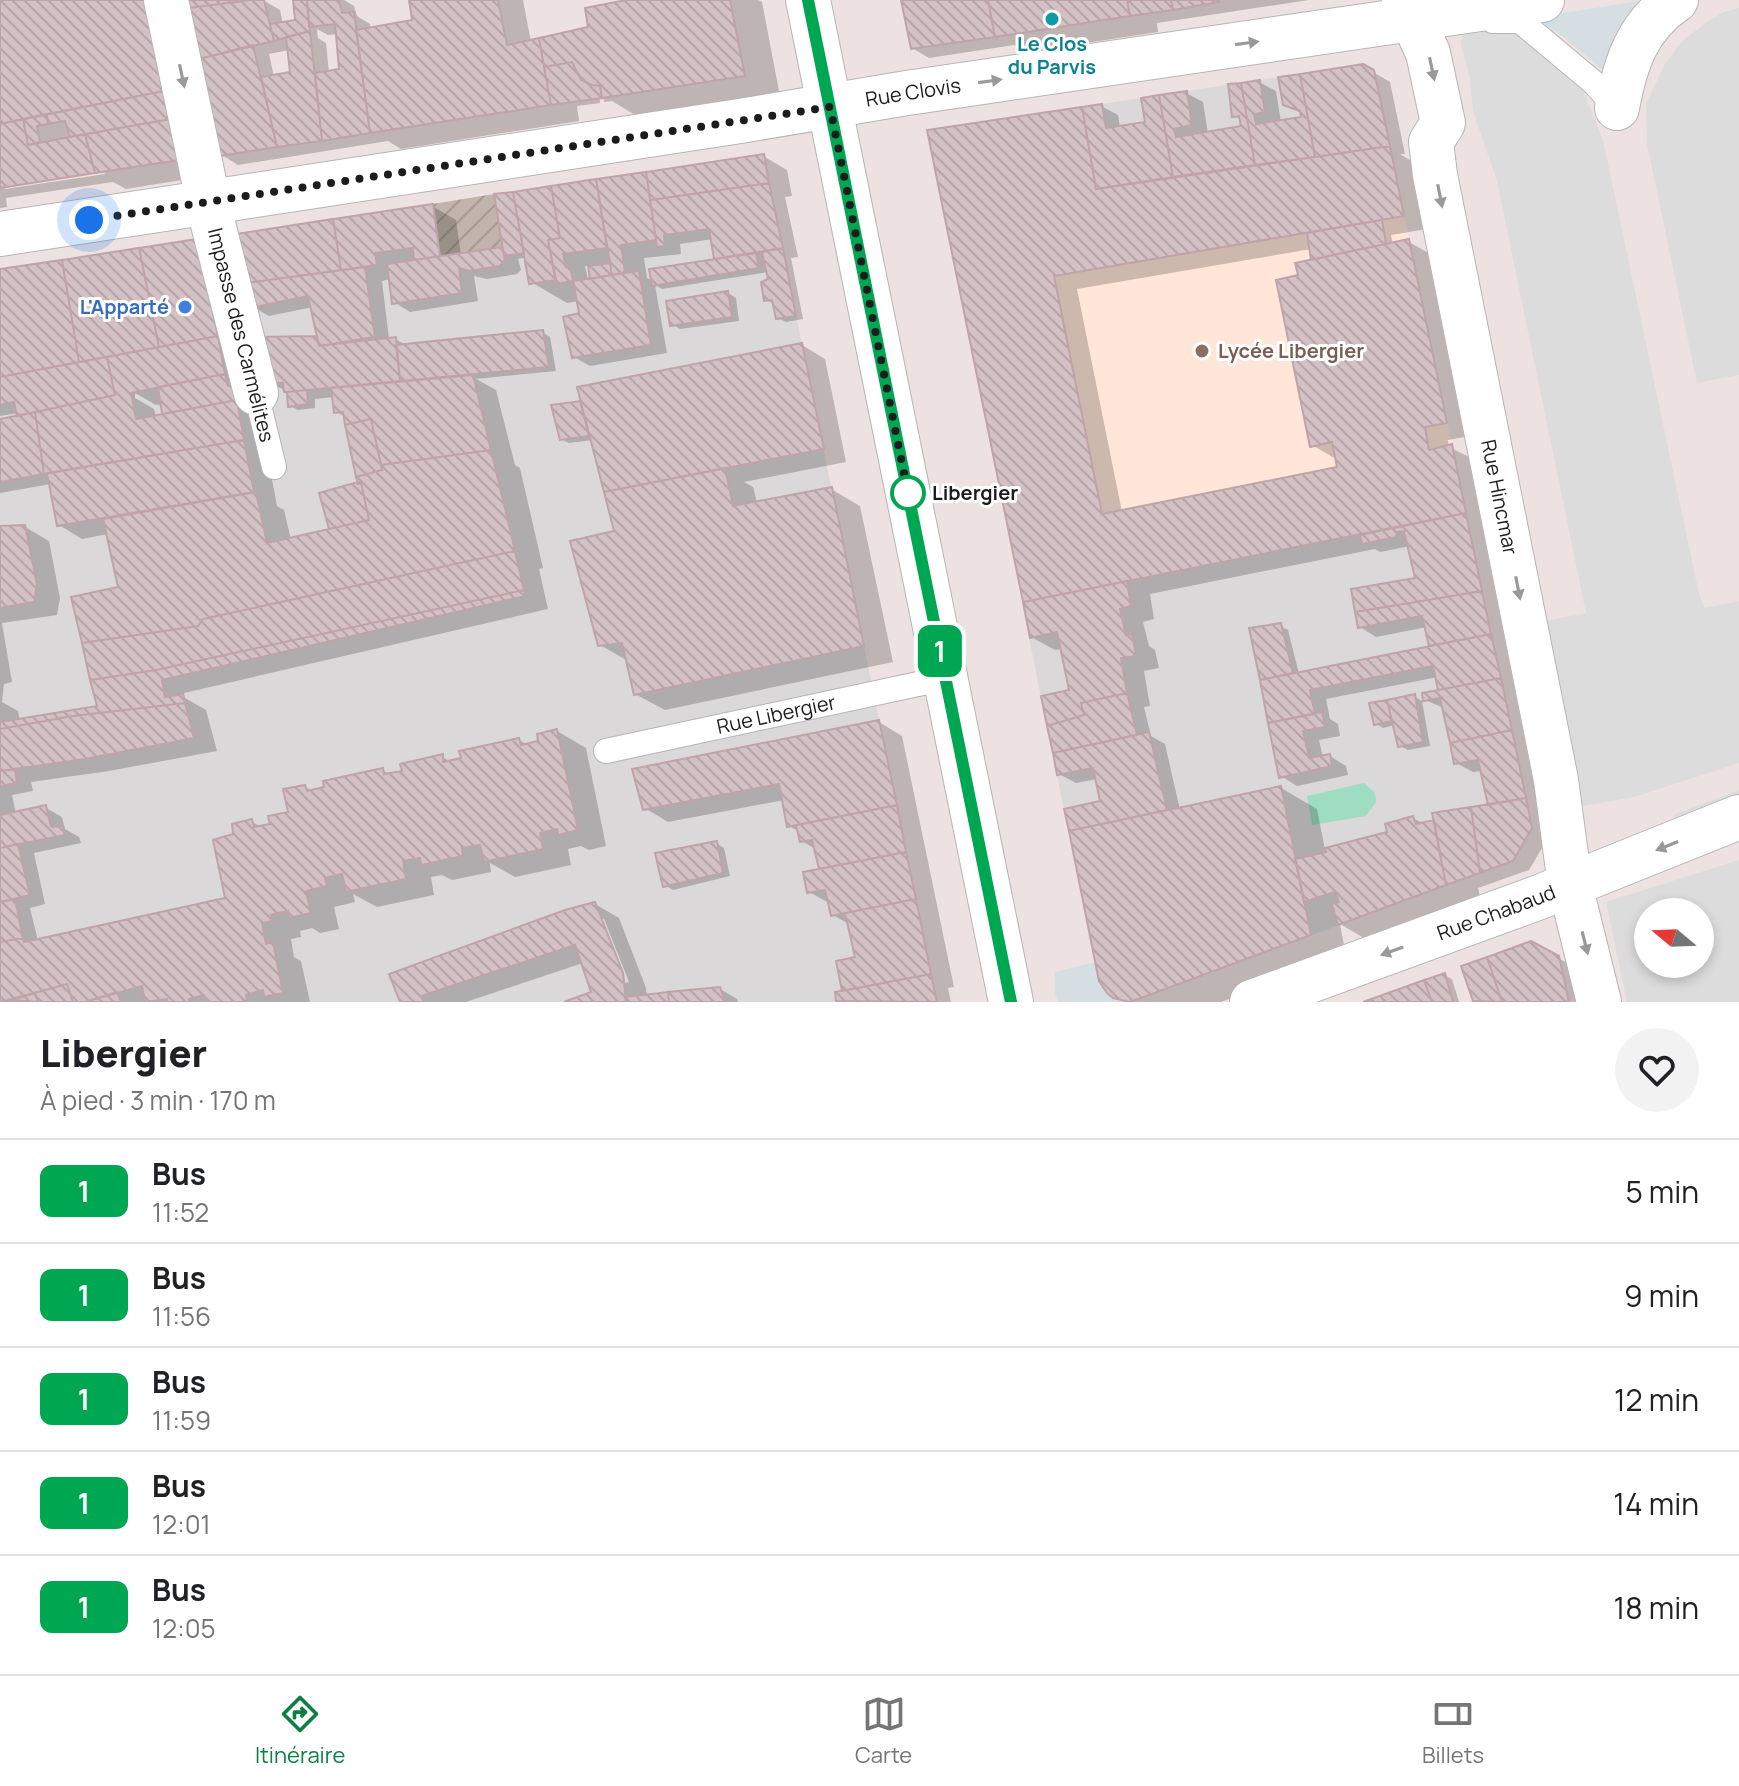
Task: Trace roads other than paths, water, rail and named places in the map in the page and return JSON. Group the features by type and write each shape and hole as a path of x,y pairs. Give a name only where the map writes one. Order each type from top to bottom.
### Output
{"street":[{"name":"Impasse des Carmélites","path":"166,0 208,202 256,393"},
{"path":"808,0 1011,1002"},
{"name":"Rue Clovis","path":"0,234 830,107 1408,9 1542,0"},
{"path":"1617,108 1635,42 1662,10 1676,0"},
{"name":"Rue Hincmar","path":"1408,9 1428,53 1443,123 1431,142 1435,175 1556,780 1570,885 1599,1002"},
{"name":"Rue Chabaud","path":"1252,1002 1570,885 1739,817"}],"lane":[{"path":"1408,9 1520,21 1593,82 1617,108"},
{"name":"Impasse des Carmélites","path":"256,393 274,467"},
{"name":"Rue Libergier","path":"606,751 946,678"}],"place":[{"name":"Le Clos du Parvis","path":"1052,19"},
{"name":"L'Apparté","path":"185,307"},
{"name":"Lycée Libergier","path":"1202,351"},
{"name":"Libergier","path":"908,493"}]}
